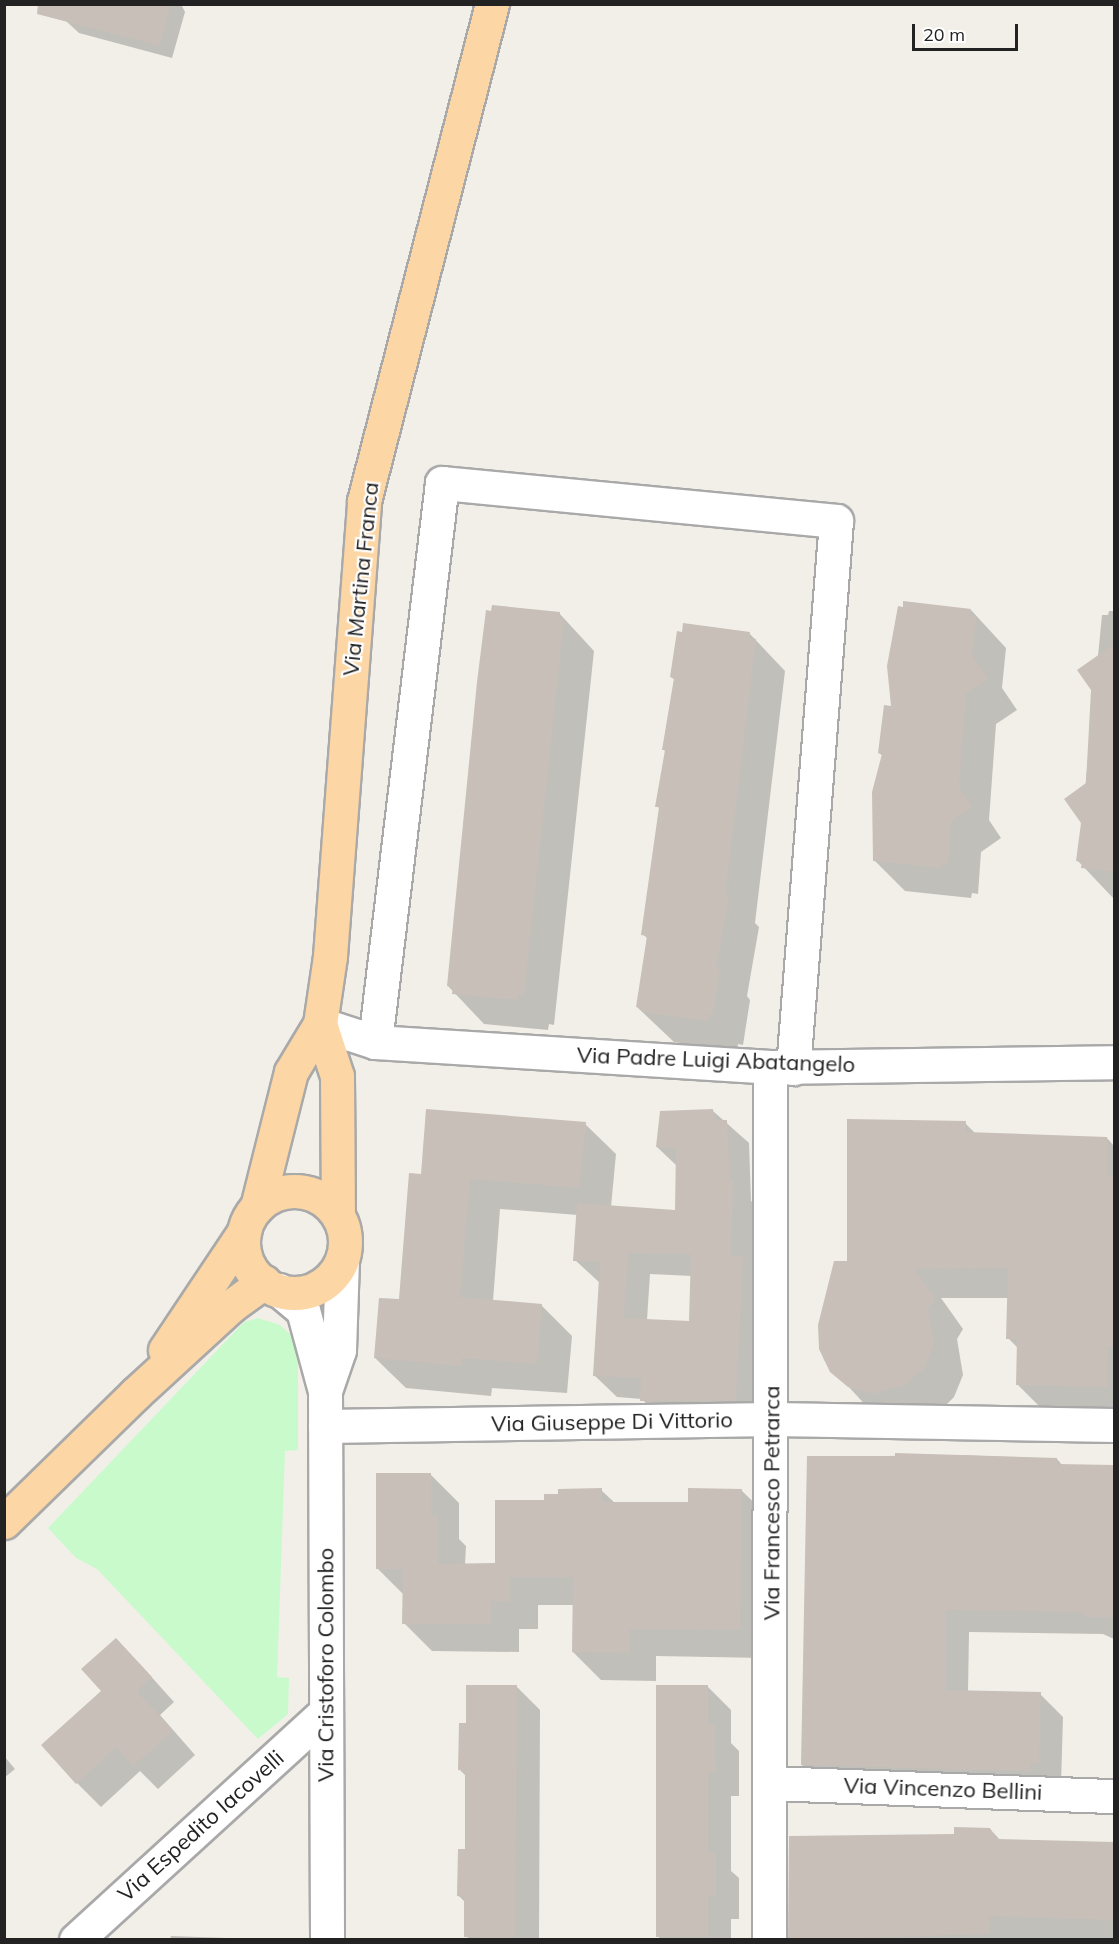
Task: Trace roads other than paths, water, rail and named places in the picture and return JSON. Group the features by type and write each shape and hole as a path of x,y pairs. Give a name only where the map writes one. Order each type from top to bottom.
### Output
{"main road":[{"name":"Via Martina Franca","path":"135,1394 251,1219 291,1072 320,1024 330,956 364,501 492,4"},
{"name":"Via Martina Franca","path":"320,1024 337,1076 338,1214"},
{"path":"299,1191 327,1202 338,1214 346,1245 342,1260 334,1274 309,1291 272,1286 247,1260 251,1219 284,1192 299,1191"},
{"name":"Via Martina Franca","path":"4,1522 135,1394 231,1306 272,1286"}],"street":[{"name":"Via Francesco Petrarca","path":"375,1042 442,483 836,521 782,1068 772,1419 770,1940"},
{"name":"Via Padre Luigi Abatangelo","path":"320,1024 375,1042 782,1068 1114,1062"},
{"name":"Via Cristoforo Colombo","path":"325,1391 339,1350 342,1260"},
{"name":"Via Cristoforo Colombo","path":"272,1286 303,1310 325,1391 327,1940"},
{"name":"Via Giuseppe Di Vittorio","path":"325,1426 772,1419 1114,1425"},
{"name":"Via Espedito Iacovelli","path":"76,1940 325,1713"},
{"name":"Via Vincenzo Bellini","path":"771,1783 1114,1796"}]}
